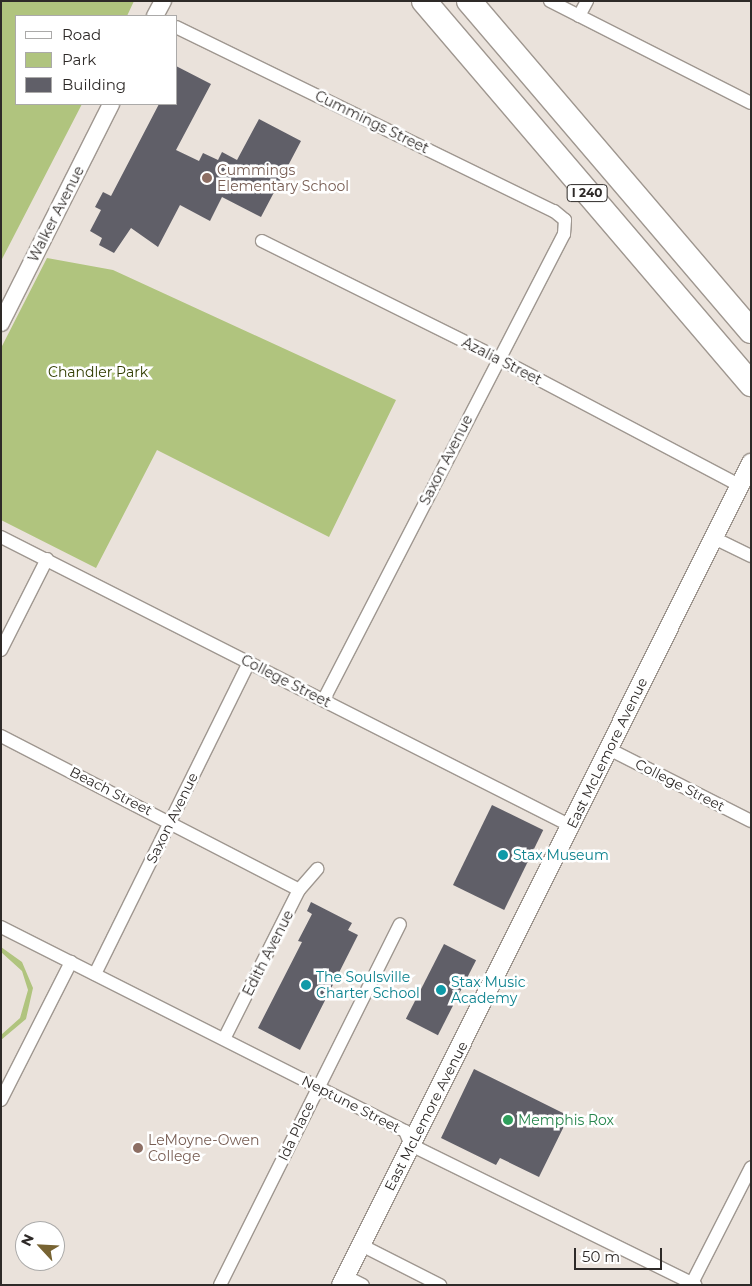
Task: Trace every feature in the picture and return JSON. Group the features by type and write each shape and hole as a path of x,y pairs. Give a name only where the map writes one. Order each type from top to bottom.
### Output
{"highway":[{"name":"I 240","path":"424,1 751,384"},
{"name":"I 240","path":"469,1 751,331"}],"main road":[{"name":"East McLemore Avenue","path":"343,1280 751,463"}],"street":[{"path":"156,15 163,1"},
{"path":"550,1 751,103"},
{"path":"580,16 587,1"},
{"name":"Cummings Street","path":"178,28 554,211 565,220"},
{"name":"Walker Avenue","path":"1,323 110,105"},
{"name":"Saxon Avenue","path":"324,699 498,358 564,234 565,220"},
{"name":"Azalia Street","path":"262,241 498,358 739,486"},
{"name":"College Street","path":"1,537 324,699 571,826"},
{"path":"714,538 751,556"},
{"path":"1,650 46,559"},
{"name":"Saxon Avenue","path":"95,974 249,662"},
{"name":"Beach Street","path":"1,736 170,821 299,890"},
{"name":"College Street","path":"609,749 751,821"},
{"name":"Edith Avenue","path":"224,1040 299,890 318,870"},
{"name":"Ida Place","path":"220,1285 317,1087 400,924"},
{"name":"Neptune Street","path":"1,927 406,1131 411,1145 692,1284"},
{"path":"1,1100 71,962"},
{"path":"692,1284 751,1166"},
{"path":"361,1245 440,1285"},
{"path":"343,1280 363,1285"}],"green space":[{"path":"1,1 134,1 127,15 15,15 15,105 81,105 1,261"},
{"name":"Chandler Park","path":"47,258 113,270 396,400 329,537 157,450 96,568 1,520 1,348"},
{"path":"1,947 22,962 33,988 26,1019 1,1040 1,1035 20,1018 28,990 22,971 1,952"}],"building":[{"name":"Cummings Elementary School","path":"178,67 211,84 176,150 199,161 203,153 218,160 222,152 237,160 259,119 301,141 261,217 222,197 210,221 180,205 158,247 131,228 114,253 99,245 102,238 90,231 101,210 95,207 103,192 111,196 158,105 178,105"},
{"name":"Stax Museum","path":"492,805 543,830 504,910 453,885"},
{"name":"The Soulsville Charter School","path":"311,902 352,923 348,930 358,935 300,1050 258,1028 302,942 298,941 312,914 307,911"},
{"name":"Stax Music Academy","path":"444,944 476,960 438,1035 406,1019"},
{"name":"Memphis Rox","path":"474,1069 569,1116 539,1177 500,1158 496,1165 441,1138"}],"place":[{"name":"Cummings Elementary School","path":"207,178"},
{"name":"Stax Museum","path":"503,855"},
{"name":"The Soulsville Charter School","path":"306,985"},
{"name":"Stax Music Academy","path":"441,990"},
{"name":"Memphis Rox","path":"508,1120"},
{"name":"LeMoyne-Owen College","path":"138,1148"}]}
